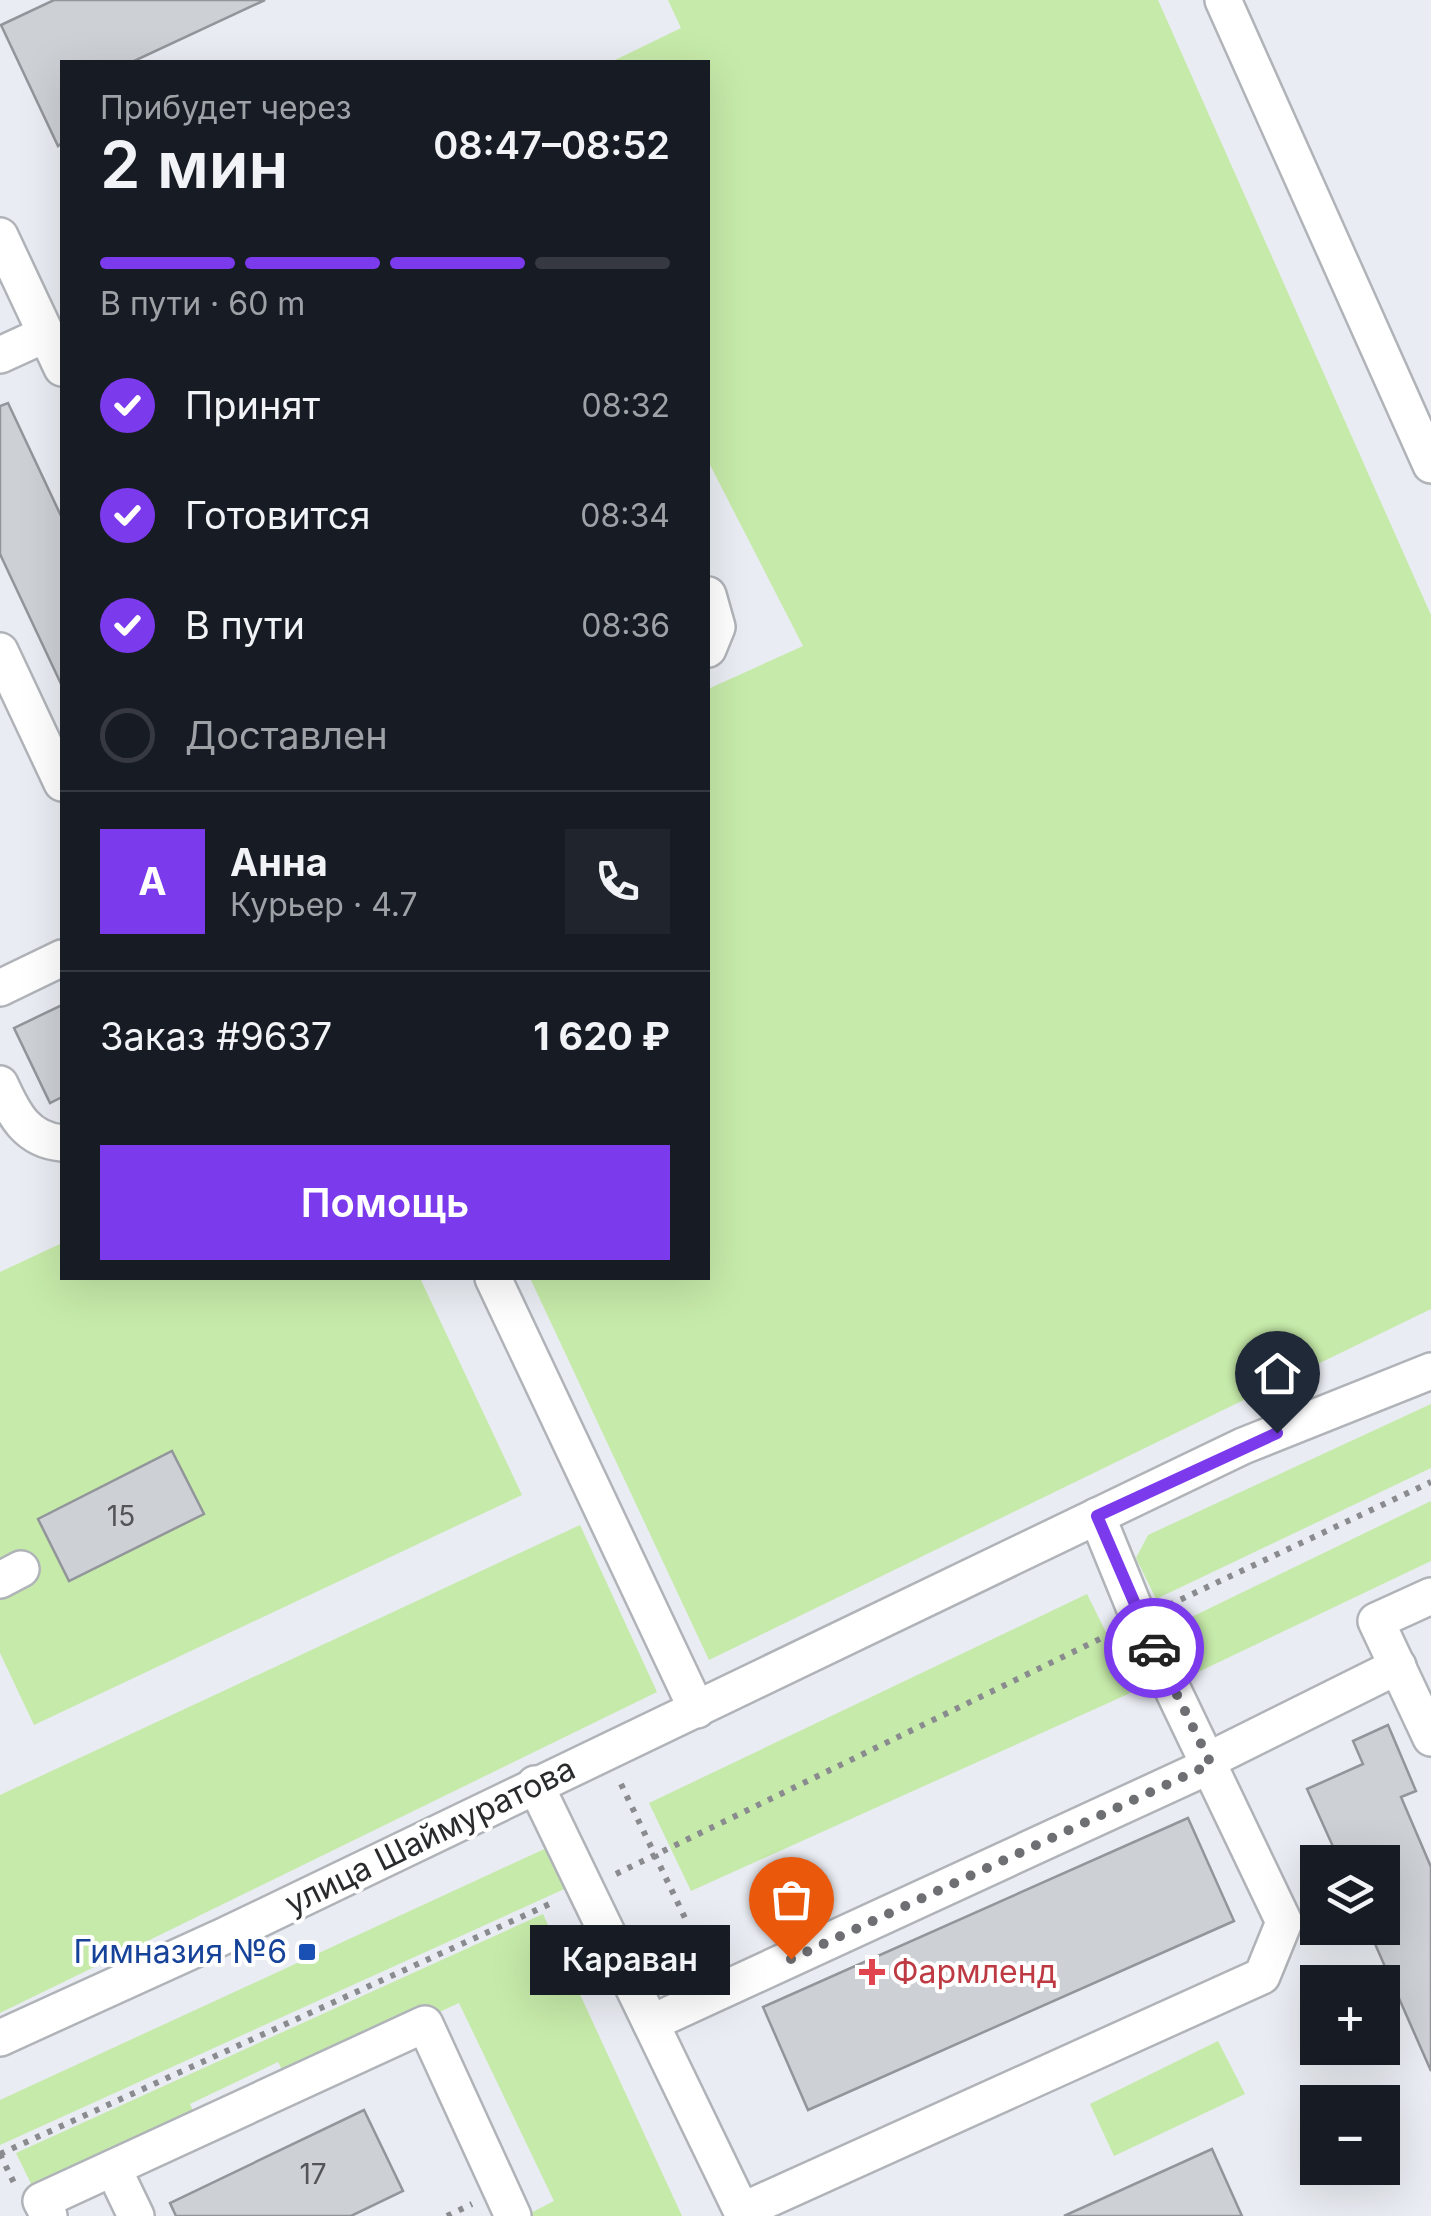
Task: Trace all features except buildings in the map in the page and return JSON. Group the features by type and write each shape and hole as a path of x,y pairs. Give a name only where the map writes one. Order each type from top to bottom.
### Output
{"street":[{"path":"1223,0 1431,465"},
{"path":"0,236 60,364"},
{"path":"0,355 46,334"},
{"path":"710,601 717,627 710,645"},
{"path":"0,651 60,779"},
{"path":"0,988 60,959"},
{"path":"0,1084 13,1112 30,1134 60,1144"},
{"path":"494,1280 697,1710"},
{"name":"улица Шаймуратова","path":"0,2038 224,1936 1243,1446 1431,1372"},
{"path":"536,1784 743,2214 1262,1976 1284,1922 1139,1619 1097,1516"},
{"path":"1431,1596 1376,1621 1431,1738"},
{"path":"651,2024 1210,1762 1398,1666"},
{"path":"48,2216 41,2201 425,2024 513,2216"},
{"path":"113,2168 136,2216"}],"path":[{"path":"0,2154 657,1856 1139,1619 1431,1482"},
{"path":"605,1752 685,1918"},
{"path":"447,2216 474,2203 467,2186"}],"green space":[{"path":"668,0 1158,0 1431,615 1431,1309 709,1660 531,1280 710,1280 710,688 803,646 710,465 710,60 615,60 681,28"},
{"path":"60,1244 60,1280 421,1280 522,1495 34,1725 0,1653 0,1272"},
{"path":"1431,1404 1431,1468 1156,1599 1136,1558 1148,1535"},
{"path":"1431,1501 1431,1561 1194,1674 1171,1627"},
{"path":"580,1525 657,1692 0,2013 0,1795"},
{"path":"1087,1594 1135,1691 691,1891 649,1803"},
{"path":"553,1845 571,1886 0,2145 0,2100"},
{"path":"543,1914 682,2216 525,2216 554,2201 459,2003 288,2081 278,2062 190,2104 198,2122 38,2198 16,2153"},
{"path":"1218,2041 1245,2094 1114,2156 1090,2104"}],"way so far":[{"path":"791,1959 1211,1764 1154,1648"}],"place":[{"name":"Гимназия №6","path":"307,1952"},
{"name":"Караван","path":"791,1959"},
{"name":"Фармленд","path":"872,1972"}],"route":[{"path":"1154,1648 1097,1516 1277,1433"}]}
